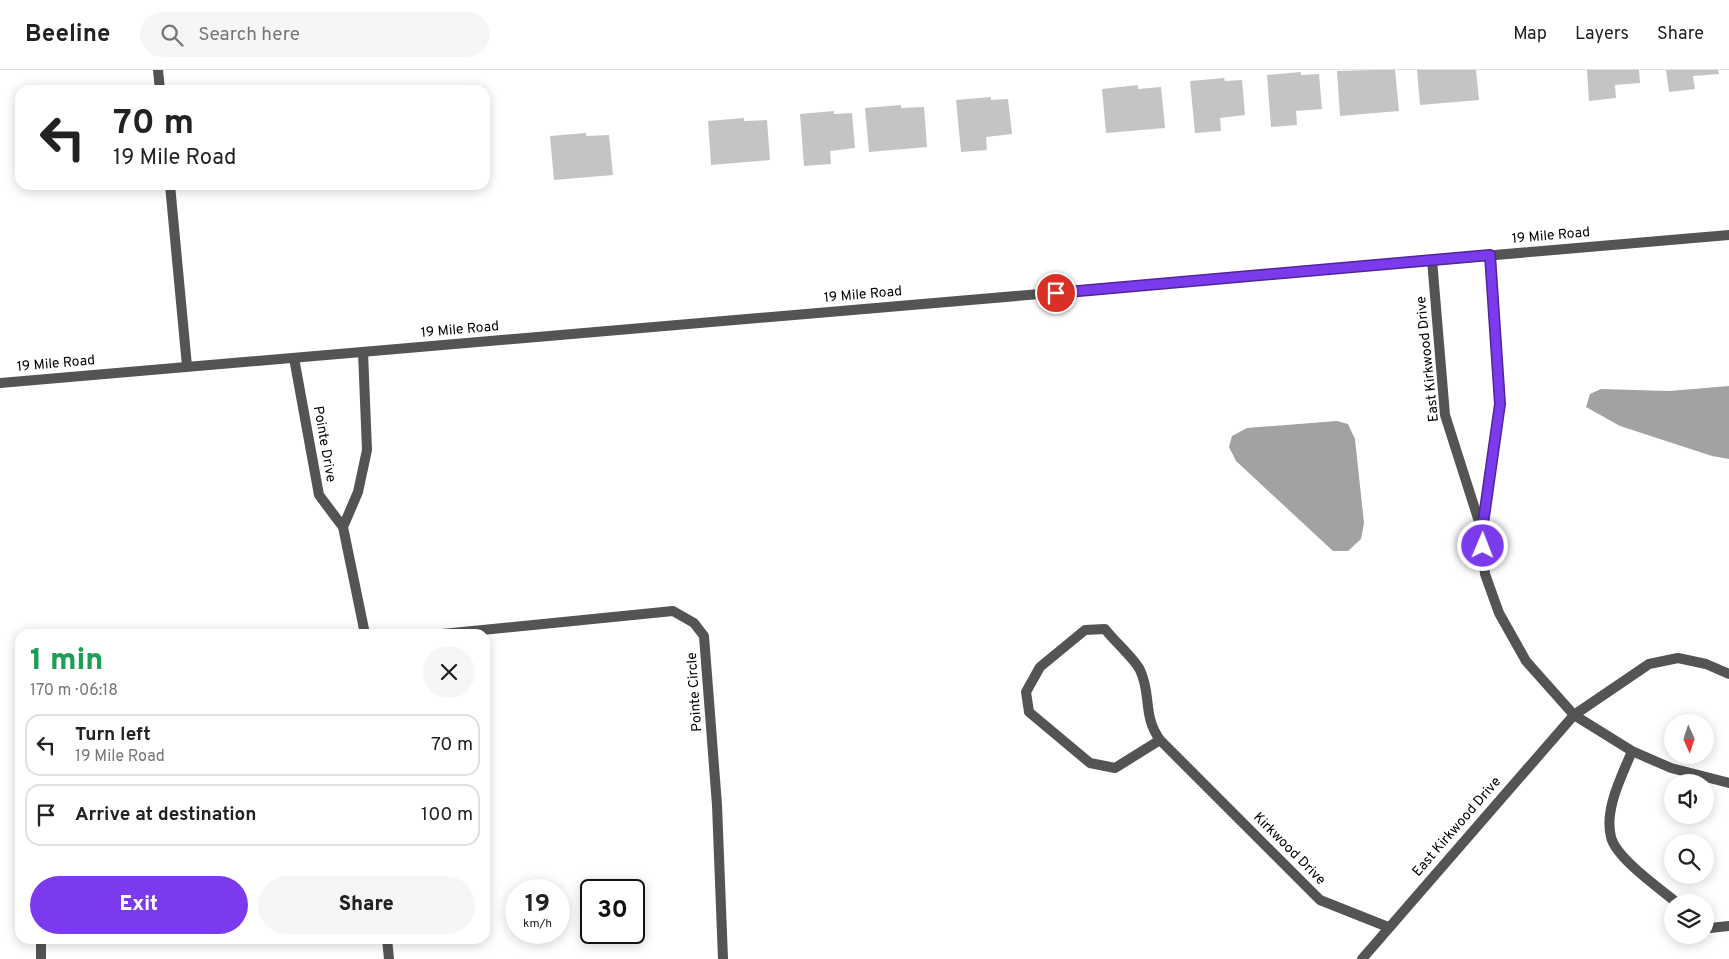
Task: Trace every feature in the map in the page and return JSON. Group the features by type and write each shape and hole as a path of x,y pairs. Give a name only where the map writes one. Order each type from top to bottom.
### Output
{"street":[{"path":"158,70 160,85"},
{"path":"170,190 187,366"},
{"name":"19 Mile Road","path":"0,383 1729,235"},
{"path":"1490,255 1500,404 1482,531 1485,574 1499,612 1526,661 1574,715 1632,751 1671,768 1729,783"},
{"name":"East Kirkwood Drive","path":"1432,260 1445,415 1482,531"},
{"path":"343,528 358,492 367,450 363,352"},
{"name":"Pointe Drive","path":"294,358 319,495 343,528 364,629"},
{"name":"Pointe Circle","path":"490,629 673,611 694,623 704,636 717,805 723,959"},
{"path":"1104,629 1140,670 1147,696 1148,718 1160,740 1115,768 1090,763 1029,712 1026,692 1040,667 1085,630 1104,629"},
{"path":"1574,715 1649,664 1678,658 1706,664 1729,674"},
{"name":"East Kirkwood Drive","path":"1362,959 1574,715"},
{"name":"Kirkwood Drive","path":"1160,740 1320,900 1388,927"},
{"path":"1632,751 1615,796 1610,821 1611,838 1621,854 1667,894"},
{"path":"1714,928 1729,926"},
{"path":"41,944 41,959"},
{"path":"388,944 389,959"}],"shaded area":[{"path":"1729,386 1729,459 1712,456 1620,426 1586,407 1590,394 1601,389 1669,391"},
{"path":"1337,421 1348,424 1355,439 1364,523 1361,539 1348,551 1333,551 1236,461 1229,447 1232,436 1247,428"}],"building":[{"path":"1395,70 1399,111 1340,116 1337,71"},
{"path":"1417,70 1476,70 1479,100 1420,105"},
{"path":"1587,70 1639,70 1640,83 1615,85 1616,98 1589,101"},
{"path":"1666,70 1718,70 1719,74 1693,76 1695,89 1669,92"},
{"path":"1301,72 1301,75 1319,74 1322,109 1296,111 1297,125 1271,127 1267,75"},
{"path":"1224,78 1225,81 1242,80 1245,115 1220,118 1221,131 1195,133 1190,81"},
{"path":"1138,85 1138,89 1161,87 1165,128 1106,133 1102,89"},
{"path":"991,97 991,100 1008,99 1012,134 986,137 987,150 961,152 956,100"},
{"path":"901,105 901,108 924,107 927,147 869,152 865,108"},
{"path":"834,111 834,114 852,113 855,148 830,151 831,164 804,166 800,114"},
{"path":"744,118 744,121 767,120 770,160 711,165 708,121"},
{"path":"586,133 586,136 609,135 613,175 554,180 550,136"}],"route":[{"path":"1056,293 1490,255 1500,404 1482,531 1483,546"}]}
